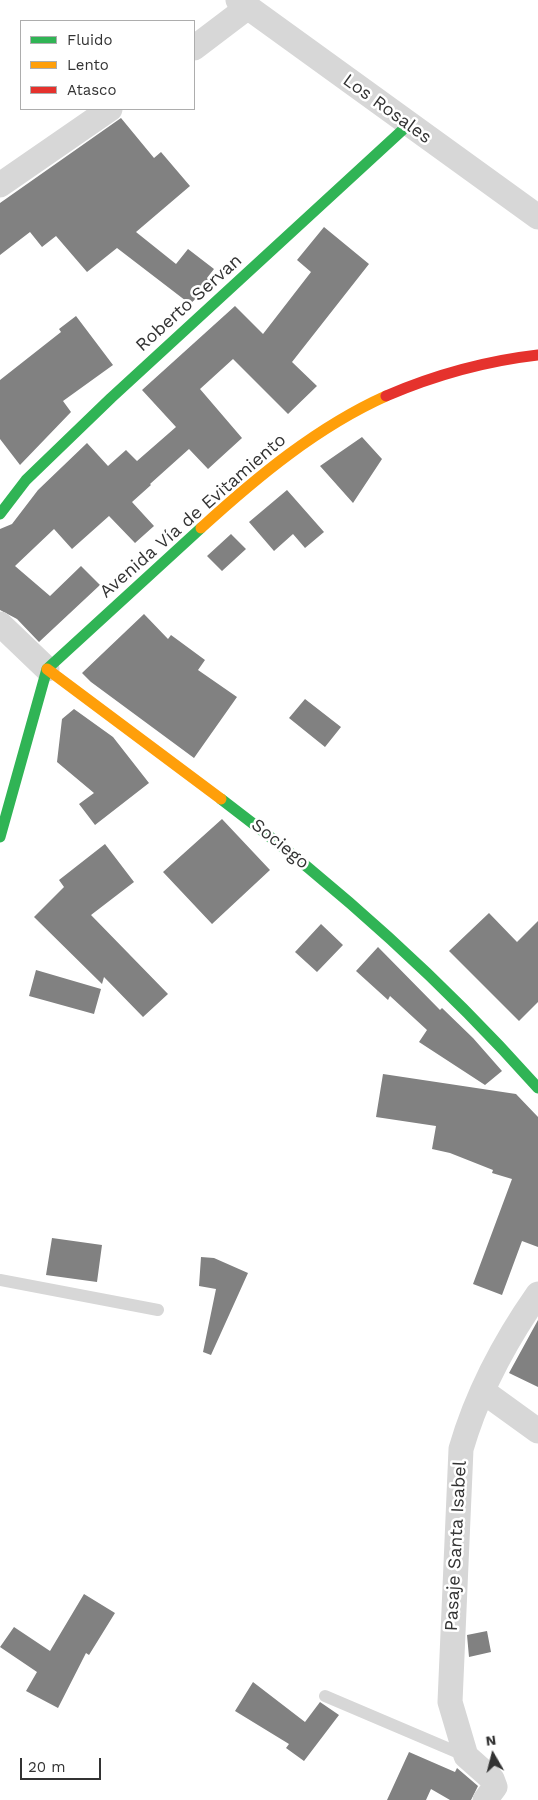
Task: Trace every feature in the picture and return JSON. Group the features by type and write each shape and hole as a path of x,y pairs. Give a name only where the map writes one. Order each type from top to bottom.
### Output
{"main road":[{"name":"Roberto Servan","path":"0,514 26,480 111,398 408,125"},
{"name":"Avenida Vía de Evitamiento","path":"47,669 220,511 285,457 352,410 418,382 494,360 538,355"},
{"path":"0,837 47,669"},
{"name":"Sociego","path":"47,669 266,831 406,951 507,1050 538,1088"}],"street":[{"path":"195,47 243,4"},
{"name":"Los Rosales","path":"243,4 408,125 538,217"},
{"path":"0,185 109,110"},
{"name":"Sociego","path":"0,624 47,669"},
{"name":"Pasaje Santa Isabel","path":"466,1756 450,1702 454,1569 461,1449 471,1413 484,1392 512,1331 538,1294"},
{"path":"484,1392 538,1431"},
{"path":"466,1756 492,1779 494,1787 485,1800"}],"lane":[{"path":"0,1280 158,1310"},
{"path":"325,1696 466,1756"}],"building":[{"path":"121,118 154,158 161,152 190,186 136,232 176,264 188,249 214,269 207,278 212,284 190,304 117,248 87,272 56,236 42,247 30,232 0,255 0,203"},
{"path":"324,227 369,264 292,362 317,386 288,414 233,359 200,389 242,438 208,469 189,449 150,484 132,502 154,526 135,543 109,516 72,549 54,529 15,566 50,596 81,566 100,585 39,642 17,619 0,610 0,529 12,524 38,490 87,443 108,466 126,450 137,461 176,427 142,390 235,306 263,334 311,272 297,260"},
{"path":"76,316 113,365 63,401 71,412 20,465 0,439 0,380 61,332 59,329"},
{"path":"362,437 382,459 353,503 320,466"},
{"path":"287,490 324,532 305,548 293,534 274,551 249,522"},
{"path":"231,534 246,549 222,571 207,556"},
{"path":"144,614 168,639 171,635 205,660 198,670 237,697 194,758 91,682 82,673"},
{"path":"305,699 341,727 325,747 289,718"},
{"path":"74,709 113,737 149,783 95,825 79,804 94,793 57,762 62,719"},
{"path":"222,819 270,870 212,924 163,872"},
{"path":"105,844 134,882 91,915 168,994 143,1017 104,977 102,984 34,917 64,887 59,880"},
{"path":"489,913 517,942 538,921 538,1002 519,1021 449,951"},
{"path":"321,924 343,945 317,972 295,952"},
{"path":"378,947 440,1010 442,1008 473,1038 502,1071 485,1085 419,1042 427,1030 390,996 388,1000 356,971"},
{"path":"36,970 101,989 94,1014 29,996"},
{"path":"383,1074 516,1094 538,1117 538,1247 522,1241 502,1295 473,1284 512,1179 492,1173 493,1170 450,1153 432,1149 436,1126 376,1117"},
{"path":"52,1238 102,1245 97,1282 46,1275"},
{"path":"201,1257 214,1258 248,1273 211,1355 203,1352 216,1289 199,1286"},
{"path":"538,1320 538,1387 509,1373"},
{"path":"84,1594 115,1613 89,1655 86,1653 58,1708 26,1691 37,1672 0,1647 14,1627 50,1651"},
{"path":"487,1631 491,1652 469,1657 467,1635"},
{"path":"253,1682 305,1722 320,1702 339,1715 304,1761 286,1748 289,1744 235,1711"},
{"path":"409,1752 455,1772 457,1768 478,1786 471,1800 450,1800 431,1789 426,1800 387,1800"}],"traffic: fast":[{"path":"0,514 26,480 111,398 408,125"},
{"path":"0,837 47,669 201,528"},
{"path":"221,799 306,866 387,936 464,1009 538,1088"}],"traffic: slow":[{"path":"201,528 266,472 312,438 361,408 386,396"},
{"path":"47,669 221,799"}],"traffic: jam":[{"path":"386,396 461,370 499,361 538,355"}]}
